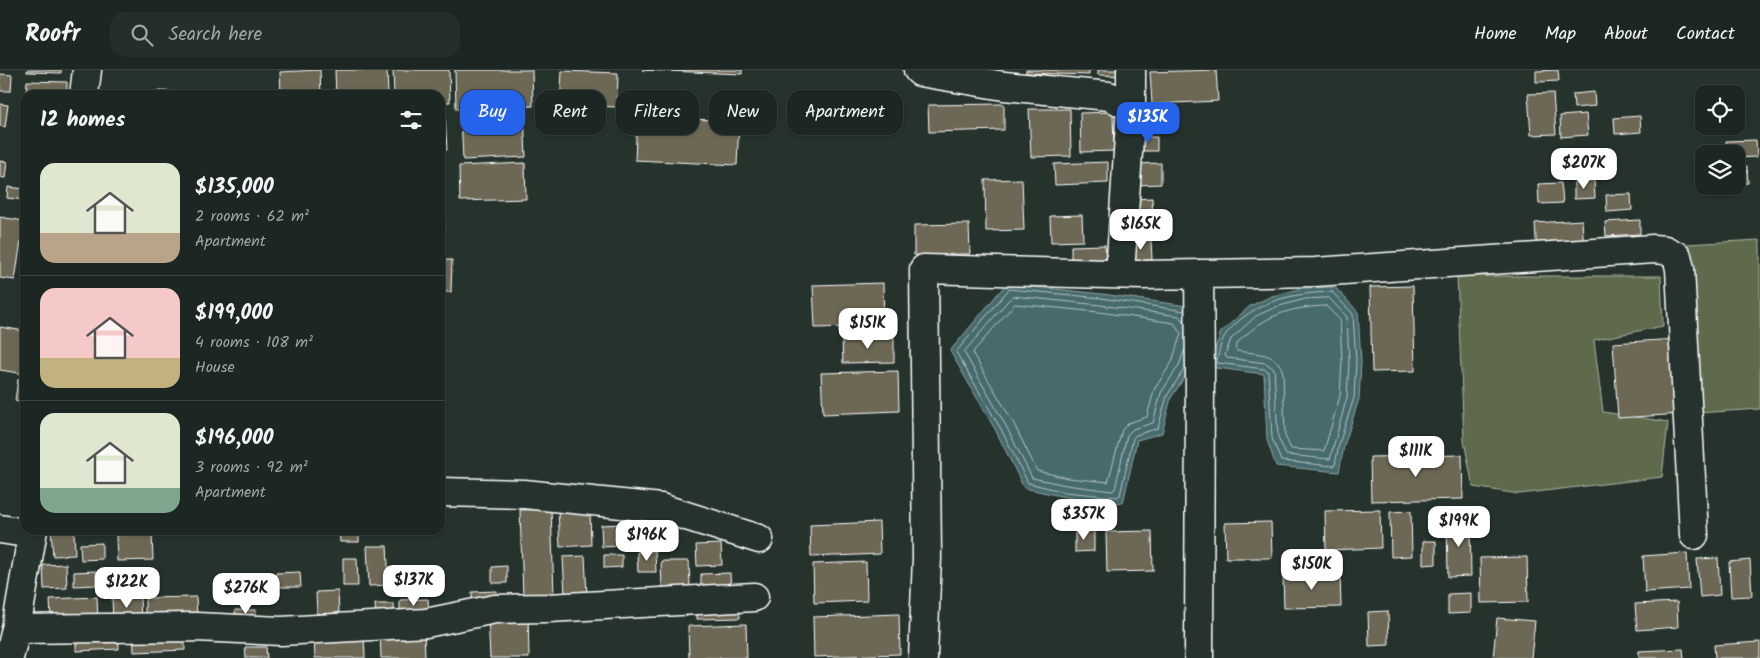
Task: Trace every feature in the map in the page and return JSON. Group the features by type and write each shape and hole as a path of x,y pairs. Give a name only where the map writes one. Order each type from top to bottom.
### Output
{"street":[{"path":"85,90 87,70"},
{"path":"918,70 920,72 1004,86 1109,96 1131,107"},
{"path":"1120,274 1132,70"},
{"path":"923,658 927,557 924,269 1120,274 1315,272 1653,249 1665,250 1677,256 1680,269 1694,535"},
{"path":"1199,274 1199,658"},
{"path":"445,492 524,494 661,508 759,539"},
{"path":"0,529 20,531"},
{"path":"9,658 32,535"},
{"path":"16,629 196,627 281,631 426,623 494,609 754,597"}],"green space":[{"path":"1760,240 1760,409 1697,413 1687,244"},
{"path":"1457,276 1661,276 1663,326 1594,340 1603,412 1668,422 1662,477 1519,494 1473,487 1464,441"}],"water":[{"path":"1006,284 1102,294 1187,306 1189,370 1171,398 1162,433 1137,440 1123,503 1065,497 1024,488 996,431 950,351"},
{"path":"1335,287 1358,312 1361,362 1359,399 1344,446 1339,472 1276,466 1267,440 1264,374 1209,367 1221,332 1250,306 1272,296 1303,288"}],"building":[{"path":"27,70 61,70 61,73 27,72"},
{"path":"320,70 321,90 281,90 280,72"},
{"path":"335,70 387,70 388,90 336,90"},
{"path":"393,70 449,70 450,102 445,102 445,90 394,90"},
{"path":"455,70 532,70 533,106 525,106 525,90 460,90 460,109 456,109"},
{"path":"642,70 742,70 742,74"},
{"path":"1026,70 1089,70 1089,75 1026,73"},
{"path":"1098,70 1124,70 1124,76 1098,75"},
{"path":"1216,70 1218,101 1152,104 1150,72"},
{"path":"1558,70 1559,81 1536,82 1536,71"},
{"path":"562,71 618,73 616,107 606,107 606,90 561,90"},
{"path":"0,74 12,75 11,91 0,91"},
{"path":"27,81 67,82 67,90 26,90"},
{"path":"1594,92 1595,106 1574,108 1573,94"},
{"path":"1553,93 1556,134 1531,135 1528,94"},
{"path":"0,104 8,105 5,127 0,126"},
{"path":"1004,104 1004,130 929,132 928,105"},
{"path":"1029,109 1070,109 1071,156 1031,157"},
{"path":"1113,112 1114,151 1081,152 1080,113"},
{"path":"1586,114 1588,135 1561,137 1560,116"},
{"path":"445,115 447,150 445,150"},
{"path":"1640,116 1641,132 1615,134 1614,118"},
{"path":"699,119 709,120 709,135 738,135 737,165 635,160 636,135 699,135"},
{"path":"462,135 525,135 526,157 463,160"},
{"path":"1138,137 1157,137 1157,151 1138,151"},
{"path":"1756,140 1757,157 1745,158 1745,145 1726,145 1726,141"},
{"path":"0,161 7,162 5,178 0,177"},
{"path":"1108,162 1108,183 1055,185 1054,164"},
{"path":"525,163 526,199 460,201 459,166"},
{"path":"1161,163 1161,184 1137,185 1137,164"},
{"path":"1745,166 1747,166 1748,183 1745,183"},
{"path":"1022,179 1024,230 986,231 985,180"},
{"path":"1594,180 1595,198 1574,199 1574,182"},
{"path":"1561,183 1563,203 1539,204 1538,184"},
{"path":"8,187 20,188 20,199 7,198"},
{"path":"1631,194 1632,210 1607,212 1606,195"},
{"path":"1152,198 1153,222 1135,223 1135,199"},
{"path":"1082,215 1083,241 1051,242 1050,216"},
{"path":"0,217 20,220 20,247 15,280 0,278"},
{"path":"1582,220 1584,251 1537,254 1535,223"},
{"path":"1640,220 1640,234 1606,236 1605,222"},
{"path":"969,224 970,254 914,255 914,225"},
{"path":"1151,240 1152,260 1131,261 1131,241"},
{"path":"1105,245 1106,264 1071,265 1071,246"},
{"path":"445,260 452,260 451,292 445,292"},
{"path":"883,283 884,326 815,328 813,285"},
{"path":"1413,286 1415,371 1372,372 1370,287"},
{"path":"0,327 20,330 20,373 0,370"},
{"path":"894,337 894,362 843,363 842,338"},
{"path":"1677,339 1681,414 1618,418 1613,343"},
{"path":"898,371 899,411 823,414 821,373"},
{"path":"18,379 20,379 20,402 15,401"},
{"path":"1462,455 1463,499 1371,501 1370,457"},
{"path":"551,509 554,595 523,596 520,510"},
{"path":"590,510 591,545 560,547 558,511"},
{"path":"1380,510 1381,548 1326,550 1325,511"},
{"path":"1411,511 1412,556 1391,557 1390,512"},
{"path":"1447,520 1470,520 1471,576 1448,577"},
{"path":"657,521 658,542 643,542 643,522"},
{"path":"879,522 880,554 811,557 810,525"},
{"path":"1271,522 1272,558 1226,558 1225,523"},
{"path":"621,524 622,546 602,547 601,525"},
{"path":"1094,530 1094,551 1075,552 1075,531"},
{"path":"1152,531 1153,571 1107,572 1106,532"},
{"path":"51,535 74,535 75,555 53,556"},
{"path":"116,535 152,535 153,560 117,561"},
{"path":"339,535 359,535 359,542 340,542"},
{"path":"1423,541 1436,541 1436,564 1423,565"},
{"path":"102,543 102,559 81,560 80,544"},
{"path":"721,544 722,565 697,566 696,545"},
{"path":"367,546 387,546 389,585 369,586"},
{"path":"655,551 656,572 638,572 637,552"},
{"path":"1687,553 1689,589 1645,592 1643,556"},
{"path":"604,555 622,555 622,567 604,568"},
{"path":"585,556 587,596 565,596 563,557"},
{"path":"1527,557 1528,602 1481,603 1480,558"},
{"path":"343,558 357,558 358,586 343,586"},
{"path":"1718,558 1720,595 1700,597 1697,559"},
{"path":"1750,560 1752,596 1731,597 1729,562"},
{"path":"661,561 689,561 690,588 662,589"},
{"path":"866,562 867,601 814,603 813,564"},
{"path":"66,564 67,588 44,589 43,565"},
{"path":"507,566 507,583 492,583 492,567"},
{"path":"96,571 96,585 74,586 74,572"},
{"path":"300,572 301,587 276,587 276,573"},
{"path":"730,573 731,594 701,595 701,574"},
{"path":"1340,573 1341,607 1284,608 1283,575"},
{"path":"250,580 251,596 223,597 222,581"},
{"path":"338,591 339,613 317,614 316,592"},
{"path":"497,591 497,603 472,604 472,592"},
{"path":"1471,593 1471,613 1448,614 1448,594"},
{"path":"140,596 141,622 113,622 112,597"},
{"path":"97,597 98,620 51,621 50,599"},
{"path":"196,597 197,619 145,620 145,598"},
{"path":"428,599 429,613 400,614 400,600"},
{"path":"1677,602 1678,627 1637,630 1635,604"},
{"path":"739,603 740,618 697,619 697,605"},
{"path":"375,604 394,604 394,620 376,620"},
{"path":"235,610 256,610 256,620 236,621"},
{"path":"1388,611 1389,645 1369,646 1368,612"},
{"path":"528,612 529,658 490,658 488,614"},
{"path":"899,614 900,654 814,657 813,617"},
{"path":"1497,618 1535,621 1531,658 1493,658"},
{"path":"746,624 747,658 689,658 688,626"},
{"path":"424,629 425,658 381,658 380,631"},
{"path":"185,631 185,650 134,652 133,633"},
{"path":"118,632 119,649 76,651 76,633"},
{"path":"364,635 365,658 315,658 314,637"},
{"path":"1760,642 1760,658 1715,658 1714,645"},
{"path":"245,647 266,647 267,658 246,658"},
{"path":"1683,649 1684,658 1639,658 1639,651"}]}
